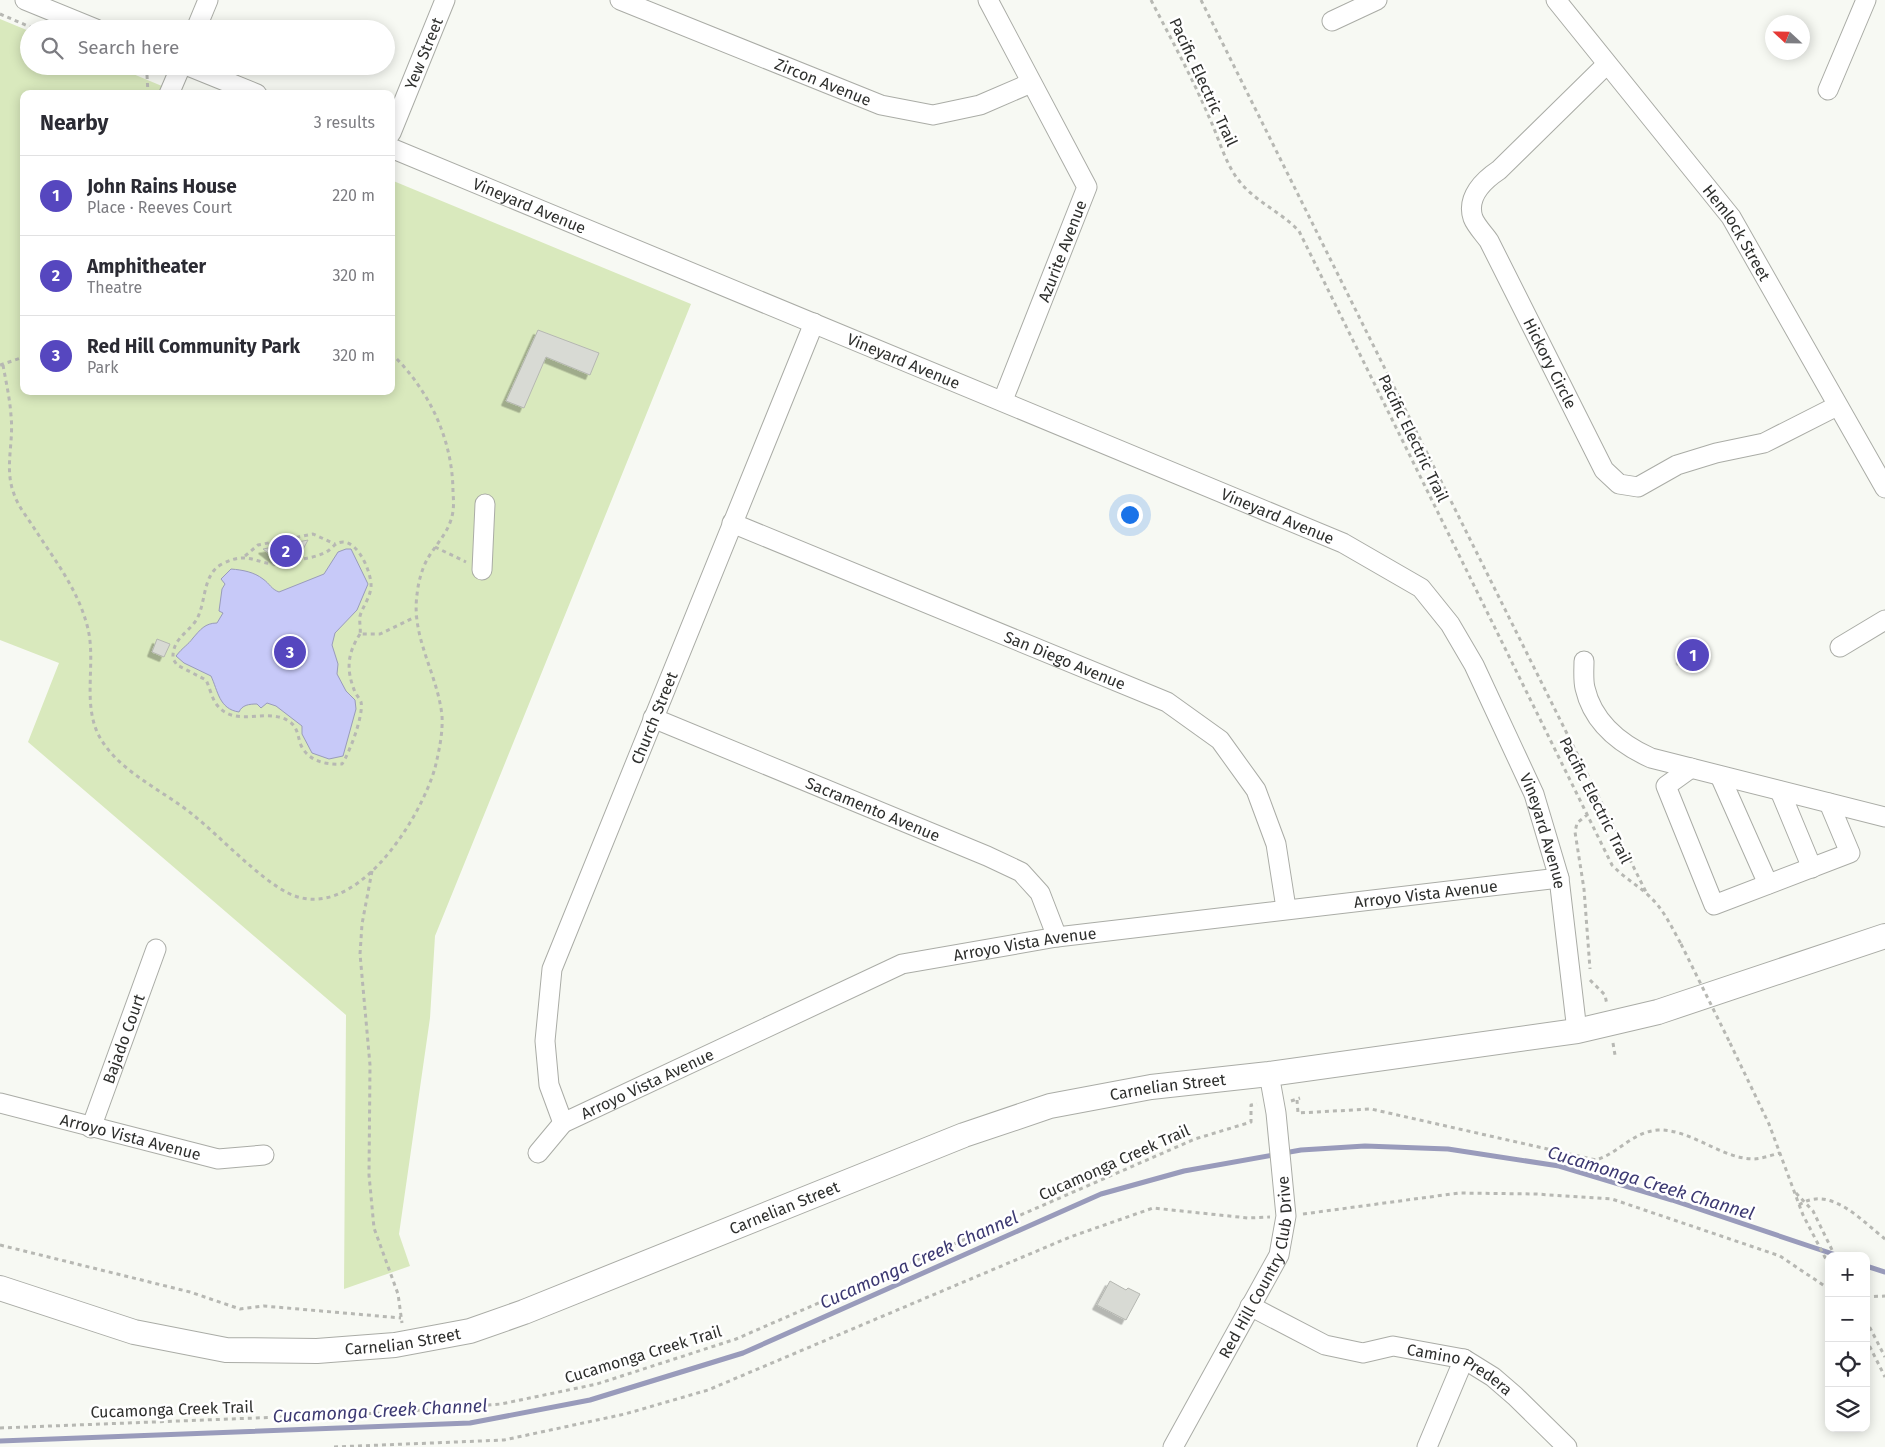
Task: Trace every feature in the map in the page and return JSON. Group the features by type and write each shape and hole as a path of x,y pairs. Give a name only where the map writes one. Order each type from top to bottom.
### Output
{"main road":[{"path":"1578,1031 1658,1012 1885,936"},
{"name":"Carnelian Street","path":"0,1288 134,1332 226,1350 316,1351 406,1343 470,1331 524,1312 964,1136 1050,1106 1151,1087 1268,1074 1578,1031"}],"street":[{"path":"25,0 74,20"},
{"path":"200,20 208,0"},
{"name":"Yew Street","path":"395,123 445,0"},
{"name":"Zircon Avenue","path":"620,0 881,105 933,115 980,105 1031,83"},
{"name":"Azurite Avenue","path":"988,0 1087,187 1003,400"},
{"path":"1332,21 1377,0"},
{"name":"Hemlock Street","path":"1556,0 1731,217 1885,488"},
{"path":"1828,90 1866,0"},
{"name":"Hickory Circle","path":"1607,64 1499,170 1482,182 1473,199 1473,218 1489,241 1604,470 1618,484 1638,487 1677,465 1716,453 1764,444 1837,406"},
{"path":"171,90 177,75"},
{"path":"210,75 246,90"},
{"name":"Vineyard Avenue","path":"395,150 1343,542 1420,588 1450,624 1474,664 1534,794 1559,878 1578,1031"},
{"name":"Church Street","path":"563,1123 549,1085 546,1050 552,969 814,323"},
{"path":"482,570 485,504"},
{"name":"San Diego Avenue","path":"732,523 1167,702 1220,740 1256,790 1276,844 1286,908"},
{"path":"1840,647 1885,620"},
{"path":"1584,661 1584,687 1600,723 1629,748 1651,758 1885,817"},
{"name":"Sacramento Avenue","path":"653,718 988,856 1021,872 1040,893 1057,937"},
{"path":"1692,768 1666,786 1714,905 1850,853 1829,803"},
{"path":"1720,776 1768,884"},
{"path":"1780,791 1812,868"},
{"name":"Arroyo Vista Avenue","path":"538,1153 563,1123 902,964 1057,937 1286,908 1559,878"},
{"name":"Bajado Court","path":"91,1128 156,949"},
{"name":"Red Hill Country Club Drive","path":"1173,1447 1279,1255 1286,1216 1276,1113 1268,1074"},
{"name":"Arroyo Vista Avenue","path":"0,1103 91,1128 218,1159 264,1155"},
{"name":"Camino Predera","path":"1250,1306 1325,1344 1363,1353 1393,1346 1464,1359 1493,1377 1567,1447"},
{"path":"1427,1447 1464,1359"}],"path":[{"name":"Pacific Electric Trail","path":"1151,0 1209,115 1231,167 1240,183 1254,196 1286,217 1299,231 1394,428 1612,865 1624,878 1647,894 1663,911 1681,944 1757,1098 1799,1205 1825,1257"},
{"name":"Pacific Electric Trail","path":"1200,0 1647,894"},
{"path":"0,14 20,23"},
{"path":"147,75 148,90"},
{"path":"20,358 2,365 12,418 9,478 15,497 76,592 92,641 91,711 98,733 109,750 124,765 180,804 267,879 290,894 310,899 332,898 347,891 372,870 402,835 419,810 433,774 440,742 442,716 415,617 421,577 426,560 450,522 454,509 451,460 435,412 419,385 395,358"},
{"path":"245,556 273,564 324,553 335,544 344,542 352,545 360,555 369,577 370,595 360,618 360,634 349,654 352,682 361,702 360,719 347,757 342,764 330,764 316,760 308,755 301,745 296,730 284,720 264,716 239,718 222,710 216,703 206,680 178,665 173,659 173,653 180,635 194,622 200,611 205,588 211,576 220,565 245,556 258,544 313,534 335,544"},
{"path":"435,547 482,570"},
{"path":"360,634 380,634 415,617"},
{"path":"1588,814 1577,823 1575,832 1579,855 1578,863 1584,889 1590,981 1605,995"},
{"path":"372,870 362,924 360,954 370,1065 369,1175 374,1228 398,1294 406,1343"},
{"path":"1297,1100 1298,1113 1371,1109 1596,1160 1607,1157 1623,1143 1640,1134 1657,1130 1677,1134 1744,1158 1760,1158 1780,1153"},
{"name":"Cucamonga Creek Trail","path":"0,1428 383,1413 501,1404 597,1384 736,1339 1195,1139 1252,1122"},
{"name":"Pacific Electric Trail","path":"1794,1190 1813,1211 1833,1252"},
{"path":"334,1447 504,1440 625,1414 708,1390 1070,1237 1153,1208 1248,1218 1286,1216 1459,1193 1536,1194 1612,1199 1780,1256 1825,1286"},
{"path":"1799,1205 1804,1201 1814,1199 1836,1203 1860,1217 1885,1239"},
{"path":"0,1245 190,1292 240,1309 264,1306 401,1318"},
{"path":"1870,1297 1885,1296"},
{"path":"1870,1327 1885,1357"},
{"path":"1868,1342 1885,1377"}],"green space":[{"path":"0,19 20,27 20,75 136,75 171,90 20,90 20,395 395,395 395,182 691,304 435,936 430,1018 399,1234 410,1266 344,1289 346,1015 28,742 59,663 0,640"}],"water":[{"path":"351,549 368,584 357,610 335,633 332,645 338,664 337,674 346,691 355,700 356,709 343,756 329,759 312,753 302,734 302,726 276,706 267,703 261,708 257,704 251,704 244,706 239,712 232,710 220,699 211,676 184,663 176,656 198,632 209,624 217,623 223,613 219,611 222,589 225,584 221,579 231,569 256,575 279,592 324,574 338,552"}],"building":[{"path":"538,330 599,353 590,375 546,357 524,408 506,401"},
{"path":"308,540 299,557 278,561 263,549"},
{"path":"157,639 170,644 164,657 152,652"},
{"path":"1684,645 1705,649 1702,665 1681,660"},
{"path":"1110,1281 1126,1290 1128,1288 1140,1294 1126,1320 1097,1305"}],"waterway":[{"name":"Cucamonga Creek Channel","path":"0,1441 470,1423 590,1400 743,1353 1101,1194 1184,1171 1301,1150 1365,1146 1448,1149 1559,1166 1672,1200 1827,1252"},
{"name":"Cucamonga Creek Channel","path":"1870,1267 1885,1272"}],"place":[{"name":"Amphitheater","path":"286,551"},
{"name":"Red Hill Community Park","path":"290,652"},
{"name":"John Rains House","path":"1693,655"}]}
